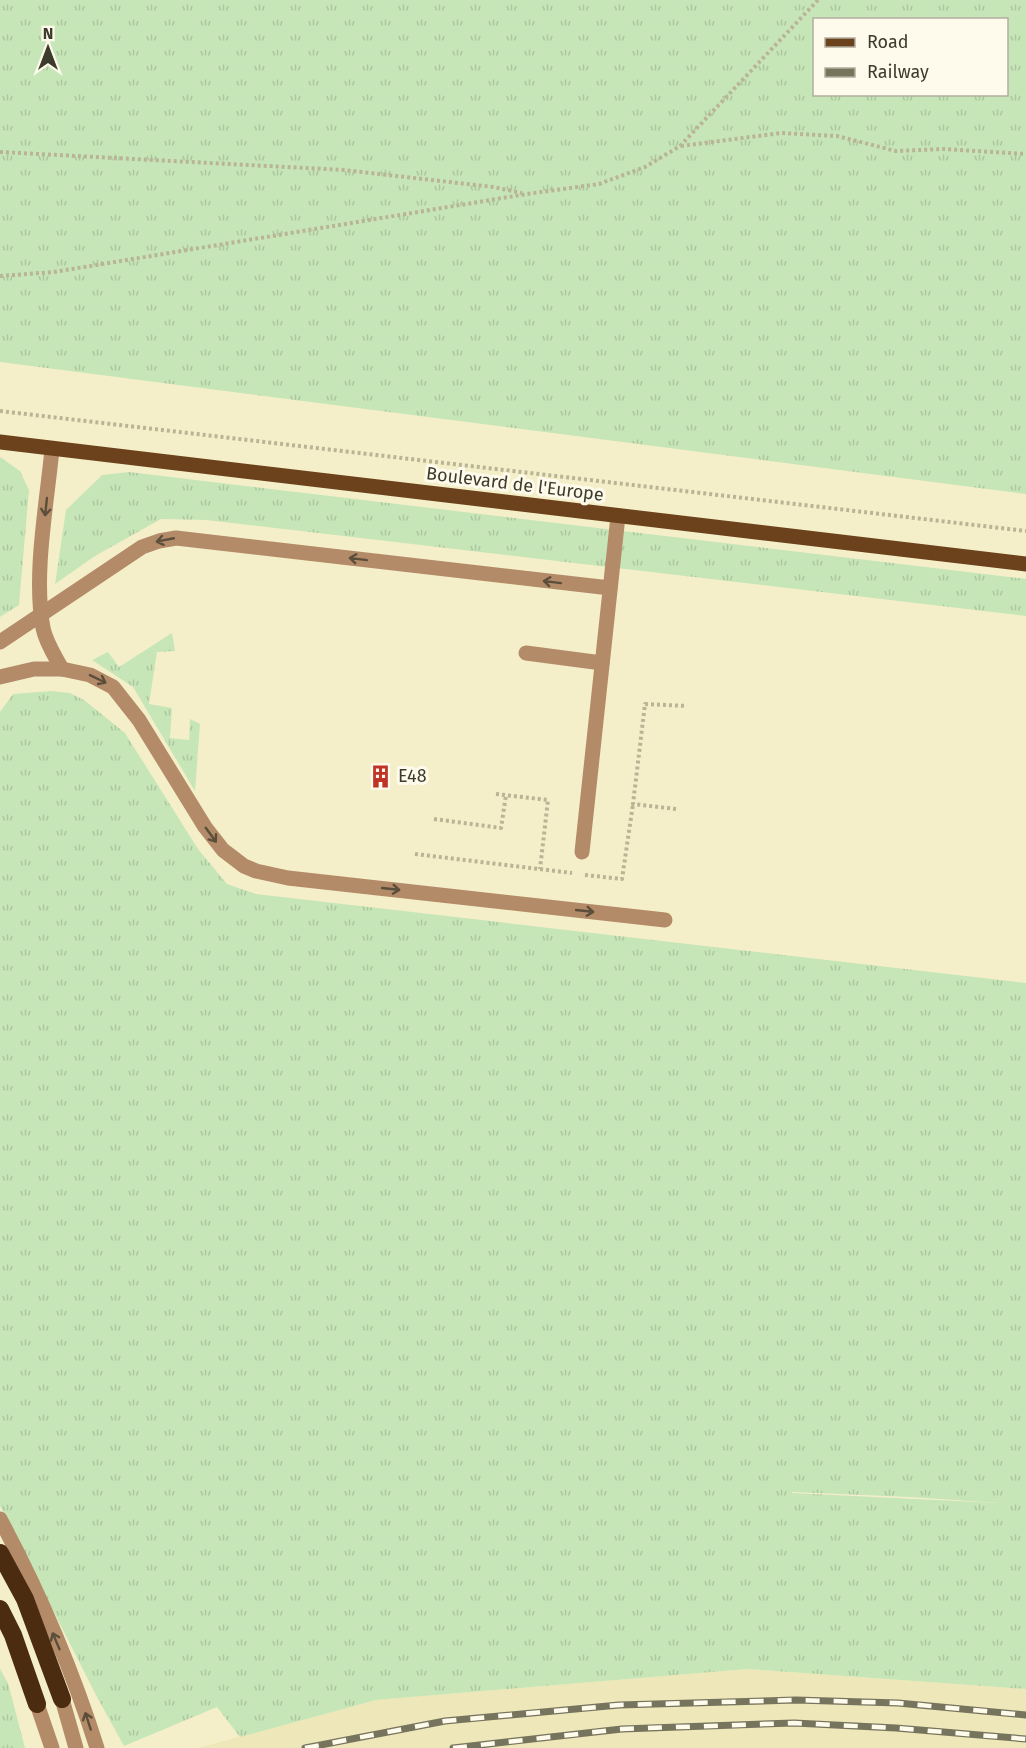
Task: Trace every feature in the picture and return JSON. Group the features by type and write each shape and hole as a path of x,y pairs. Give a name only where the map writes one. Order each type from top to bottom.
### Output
{"highway":[{"path":"0,1553 70,1697"},
{"path":"0,1609 13,1635 37,1704"}],"main road":[{"name":"Boulevard de l'Europe","path":"0,442 1026,564"}],"lane":[{"path":"52,449 40,578 45,637 62,669"},
{"path":"582,852 618,516"},
{"path":"0,642 142,547 176,538 610,588"},
{"path":"526,653 602,663"},
{"path":"0,677 34,669 62,669 90,675 113,687 139,720 213,839 232,858 256,871 288,878 665,920"},
{"path":"0,1520 20,1556 70,1697 97,1748"},
{"path":"70,1697 76,1748"},
{"path":"37,1704 52,1748"}],"path":[{"path":"0,276 54,272 599,184 645,166 681,146 818,0"},
{"path":"681,146 782,133 837,136 896,151 943,149 1026,154"},
{"path":"0,152 344,170 493,187 527,194"},
{"path":"0,411 1026,531"},
{"path":"415,854 622,879 645,704 687,706"},
{"path":"496,794 548,800 540,869"},
{"path":"434,819 501,828 506,795"},
{"path":"633,804 676,809"}],"shaded area":[{"path":"748,1669 1026,1689 1026,1748 198,1748 376,1700"}],"green space":[{"path":"0,0 1026,0 1026,494 0,362"},
{"path":"0,457 20,471 29,490 19,605 0,617"},
{"path":"129,472 1026,579 1026,616 206,520 161,519 95,556 55,584 66,510 102,475"},
{"path":"172,633 175,651 157,652 149,704 172,708 170,738 189,740 190,719 200,724 195,791 133,687 92,660 108,652 119,667"},
{"path":"51,691 70,693 84,700 125,733 198,849 227,884 256,894 1026,983 1026,1689 748,1669 376,1700 240,1737 217,1707 124,1746 0,1506 0,712 13,694","holes":["792,1492 909,1497 999,1503"]},
{"path":"0,1669 8,1683 25,1748 0,1748"}],"railway":[{"path":"305,1748 445,1721 619,1705 796,1700 898,1703 1026,1715"},
{"path":"453,1748 622,1729 794,1723 896,1728 1026,1739"}],"place":[{"name":"E48","path":"380,776"}]}
